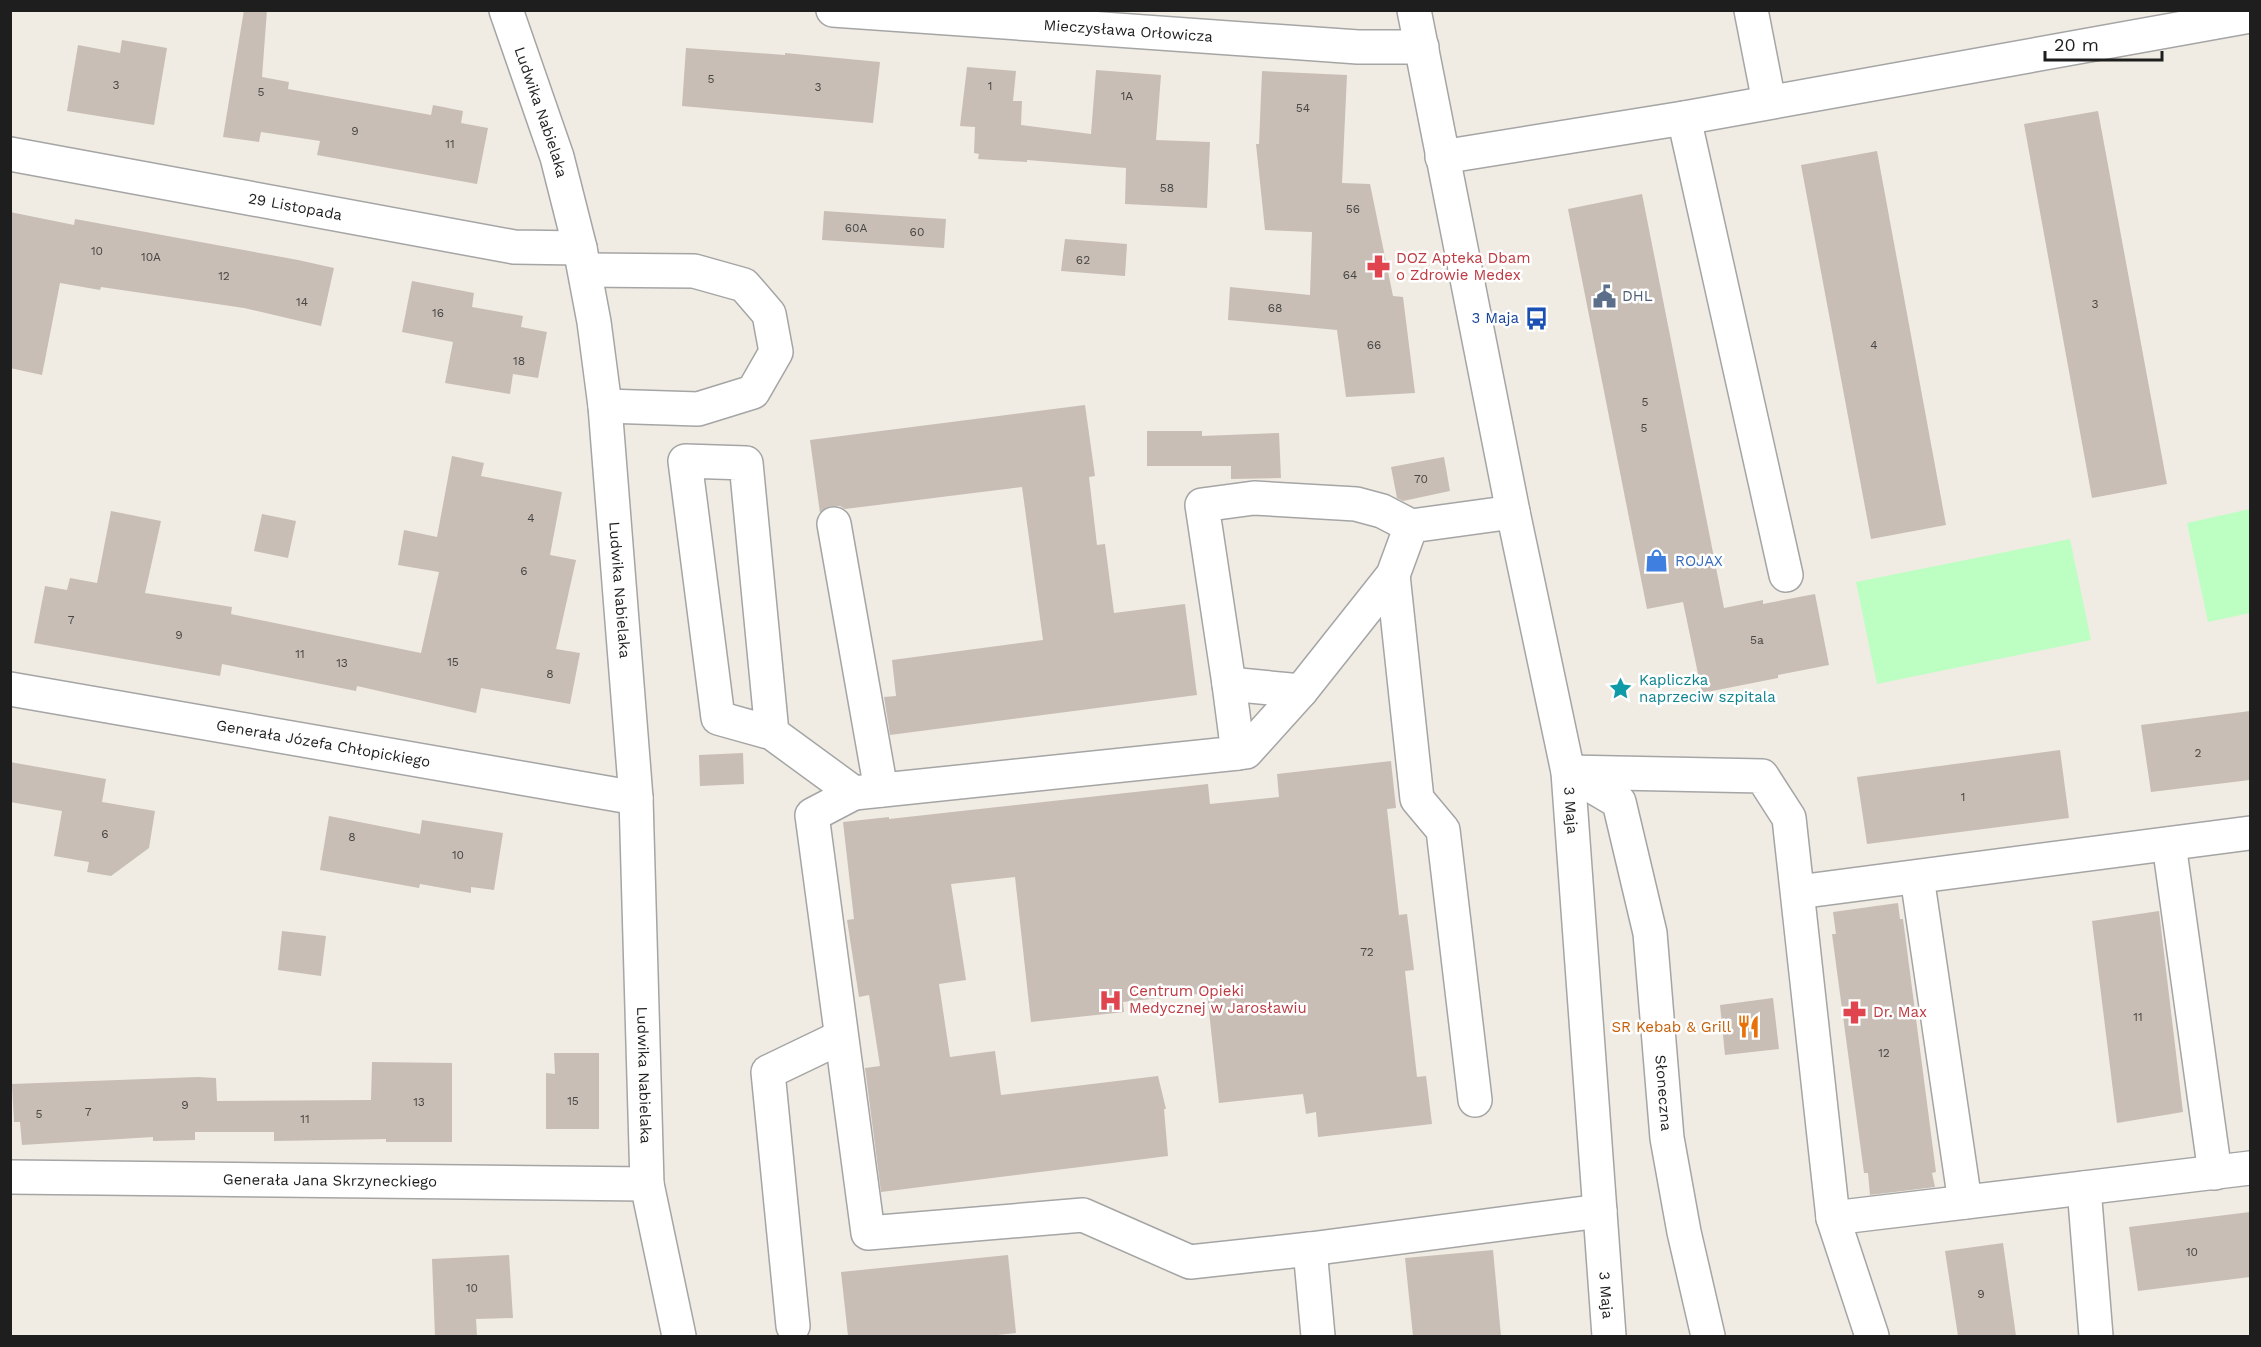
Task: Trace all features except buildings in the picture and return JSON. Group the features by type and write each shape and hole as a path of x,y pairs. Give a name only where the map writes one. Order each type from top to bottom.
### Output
{"street":[{"name":"Ludwika Nabielaka","path":"506,10 557,157 582,259 605,406 636,798 647,1184 678,1336"},
{"name":"Mieczysława Orłowicza","path":"833,10 1358,47 1422,47"},
{"name":"3 Maja","path":"1414,10 1513,512 1568,772 1609,1336"},
{"path":"1751,10 1769,102"},
{"path":"1442,157 1684,118 2250,16"},
{"path":"1684,118 1786,575"},
{"name":"29 Listopada","path":"10,154 582,259 694,271 744,285 768,314 776,352 753,392 698,409 605,406"},
{"path":"772,733 746,463 685,461 718,718 772,733 868,792"},
{"path":"1238,753 1203,505 1254,498 1356,504 1382,511 1411,526 1513,512"},
{"path":"834,524 868,792"},
{"path":"1411,526 1393,575 1301,691 1246,752 868,792 812,815 868,1233 1083,1215 1190,1262 1310,1249 1600,1211"},
{"path":"1393,575 1417,799 1443,830 1475,1100"},
{"path":"1229,684 1301,691"},
{"name":"Generała Józefa Chłopickiego","path":"10,689 636,798"},
{"path":"1568,772 1762,776 1789,818 1833,1218 1872,1336"},
{"name":"Słoneczna","path":"1568,772 1619,802 1650,933 1667,1138 1684,1232 1708,1336"},
{"path":"1798,892 2250,833"},
{"path":"2169,844 2215,1173"},
{"path":"1917,877 1965,1202"},
{"path":"792,1326 768,1072 841,1037"},
{"path":"1833,1218 2250,1168"},
{"name":"Generała Jana Skrzyneckiego","path":"10,1177 647,1184"},
{"path":"2084,1188 2096,1336"},
{"path":"1310,1249 1318,1336"}],"green space":[{"path":"2250,509 2250,613 2208,622 2187,523"},
{"path":"2070,539 2091,640 1877,684 1856,582"}],"place":[{"name":"DOZ Apteka Dbam o Zdrowie Medex","path":"1378,267"},
{"name":"DHL","path":"1604,296"},
{"name":"3 Maja","path":"1537,318"},
{"name":"ROJAX","path":"1657,561"},
{"name":"Kapliczka naprzeciw szpitala","path":"1621,689"},
{"name":"Centrum Opieki Medycznej w Jarosławiu","path":"1111,1000"},
{"name":"Dr. Max","path":"1855,1012"},
{"name":"SR Kebab & Grill","path":"1749,1027"}]}
